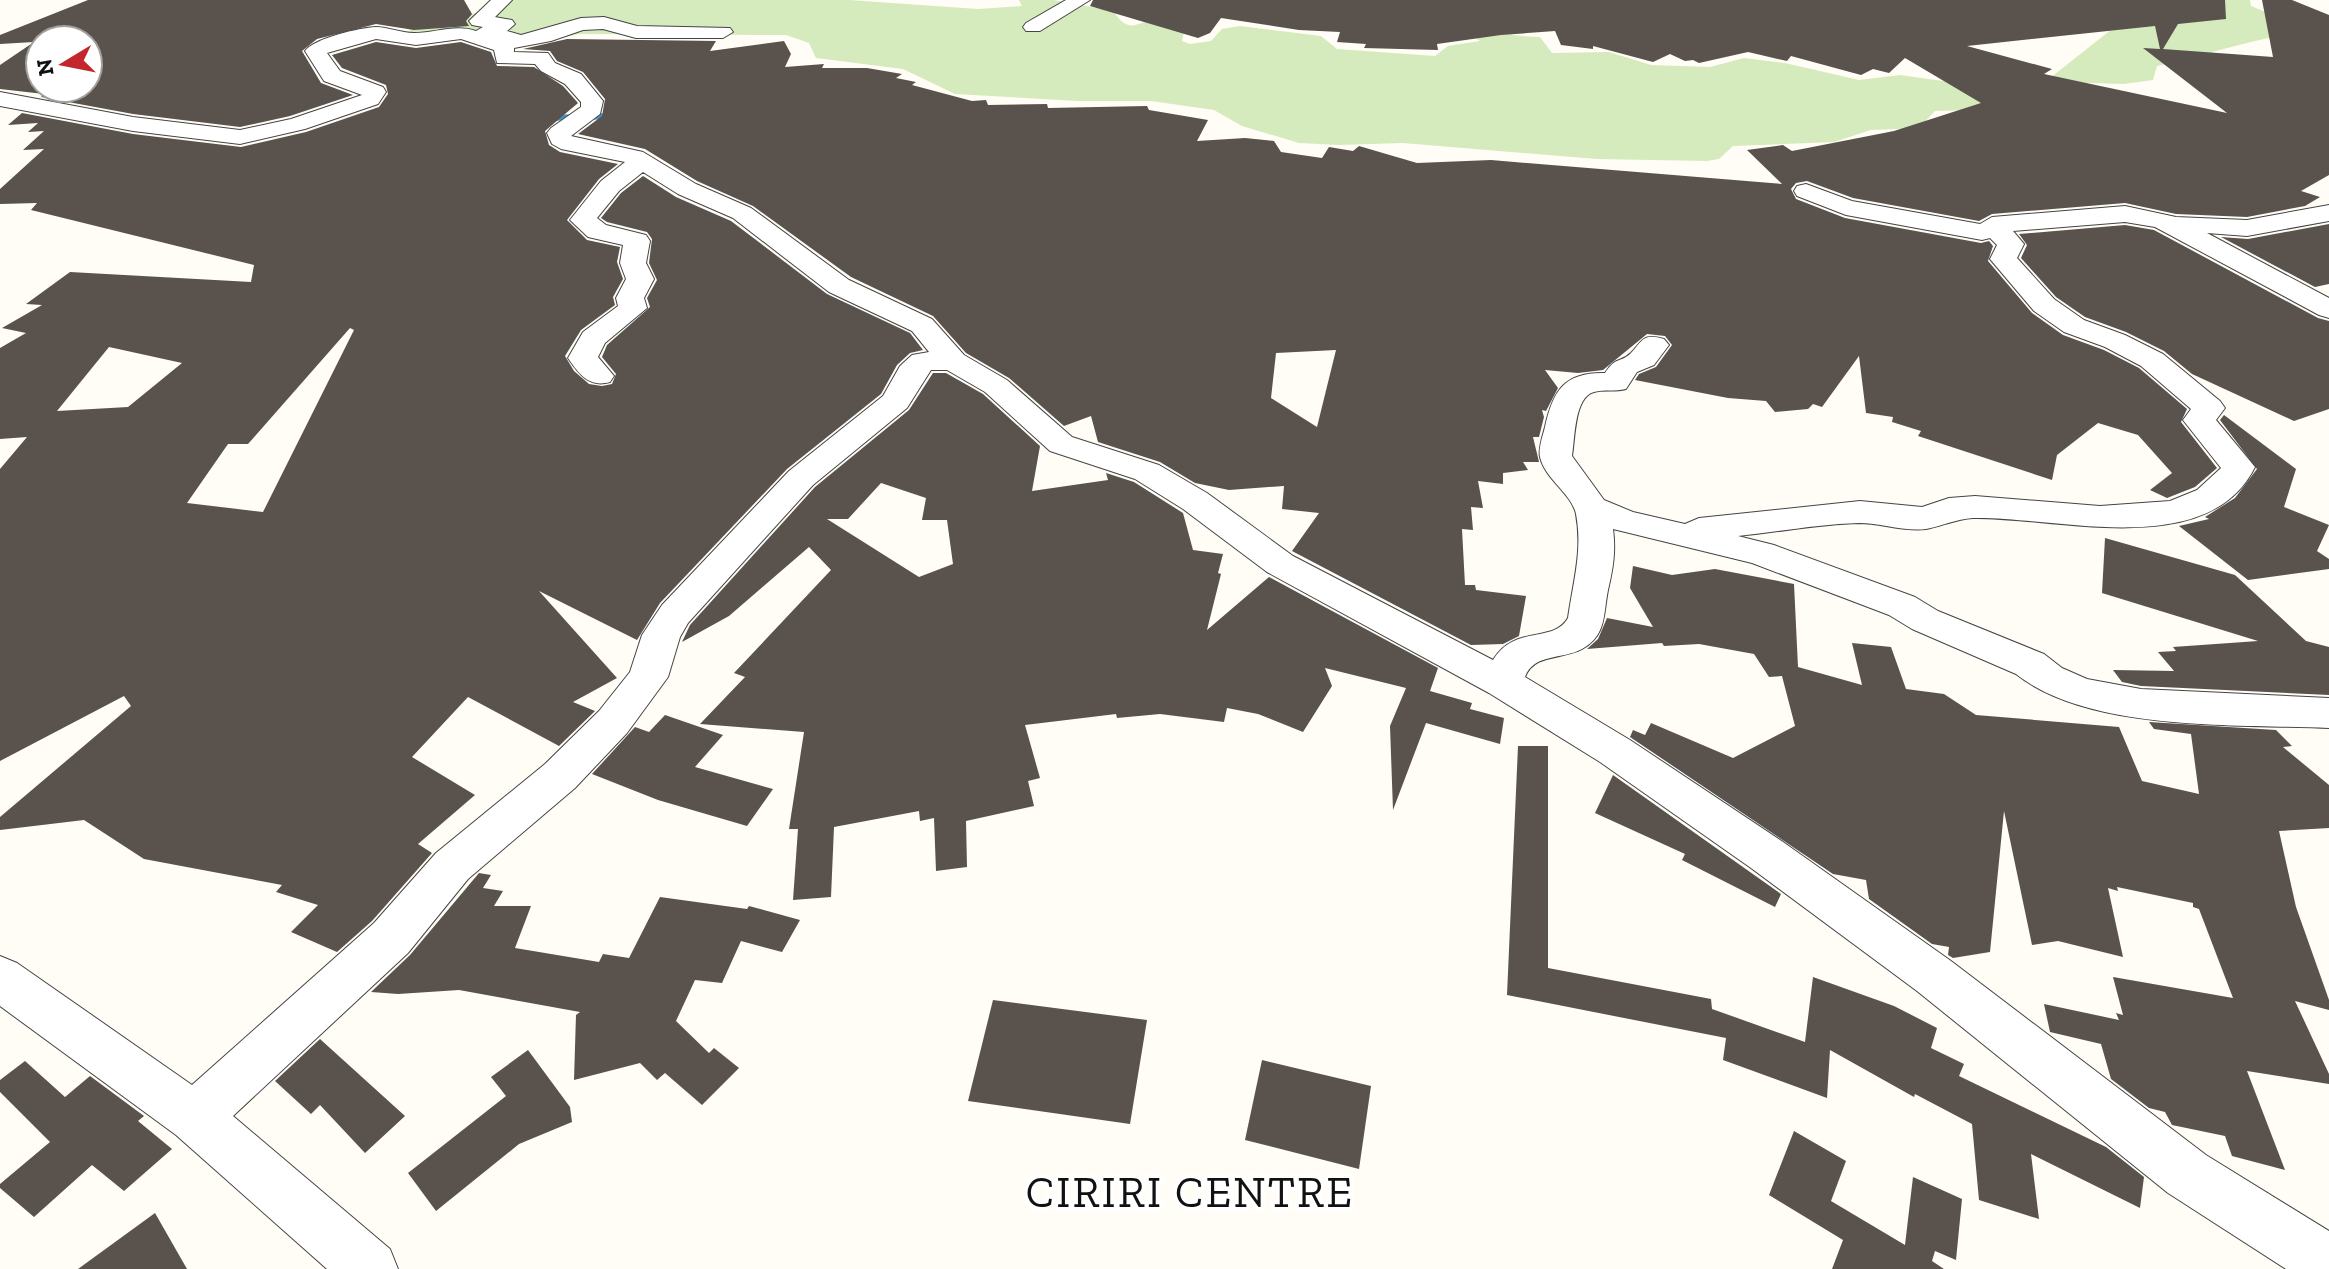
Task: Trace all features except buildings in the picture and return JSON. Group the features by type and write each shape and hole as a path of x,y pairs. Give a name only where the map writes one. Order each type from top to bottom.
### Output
{"street":[{"path":"502,0 479,21 505,24 482,36 512,37 504,46 504,59 541,57 548,67 573,79 592,101 592,109 559,133 560,139 569,144 635,157 687,189 754,221 839,286 922,325 953,361 996,386 1061,444 1147,472 1195,501 1280,564 1503,683 1615,751 1767,855 1934,976 2187,1174 2329,1264"},
{"path":"1033,27 1080,0"},
{"path":"0,99 133,124 240,137 297,124 370,99 375,92 332,76 315,51 335,42 377,33 416,39 463,33 497,45 544,37 581,24 604,23 636,32 723,32"},
{"path":"599,376 583,358 593,338 633,308 630,298 640,279 633,263 637,241 597,231 583,220 622,175 645,163"},
{"path":"1806,191 1846,207 1905,219 1982,232 1988,231 1992,225"},
{"path":"1992,225 2125,214 2189,226 2247,228 2329,213"},
{"path":"2162,220 2329,309"},
{"path":"1669,531 1833,518 1860,512 1924,518 1949,509 1975,507 2037,514 2141,515 2175,512 2209,498 2232,479 2238,467 2199,420 2209,408 2152,360 2115,341 2074,326 2044,305 2003,259 2011,244 1992,225"},
{"path":"1654,345 1647,349 1643,359 1625,366 1615,383 1589,382 1573,391 1565,406 1556,456 1570,481 1592,508 1623,521 1761,553 1865,591 2030,664 2048,678 2080,692 2141,704 2329,713"},
{"path":"194,1117 391,938 452,866 560,776 613,722 648,677 661,635 675,614 801,478 896,401 911,372 923,361 953,361"},
{"path":"1503,683 1510,661 1524,650 1566,641 1580,631 1586,621 1588,597 1597,562 1592,508"},
{"path":"0,978 194,1117 370,1269"}],"green space":[{"path":"501,0 849,0 978,9 1022,6 1019,0 1054,0 1113,11 1129,25 1159,20 1185,27 1182,41 1190,44 1211,41 1222,29 1240,26 1321,36 1337,49 1435,56 1448,46 1480,41 1460,28 1540,37 1552,53 1609,52 1651,65 1710,67 1744,58 1785,63 1859,80 1900,75 1950,82 2050,78 2112,29 2178,0 2250,0 2251,6 2310,30 2157,66 2153,80 2124,84 2087,83 2070,100 2042,108 1935,111 1919,128 1871,130 1834,142 1733,146 1719,159 1707,161 1597,159 1403,143 1299,143 1242,126 1214,110 1151,101 1077,101 955,94 903,69 816,58 809,43 786,35 579,34 533,43 476,32 417,42 406,24 503,9"}],"waterway":[{"path":"547,118 615,116"}],"district":[{"name":"CIRIRI CENTRE","path":"1190,1191"}]}
